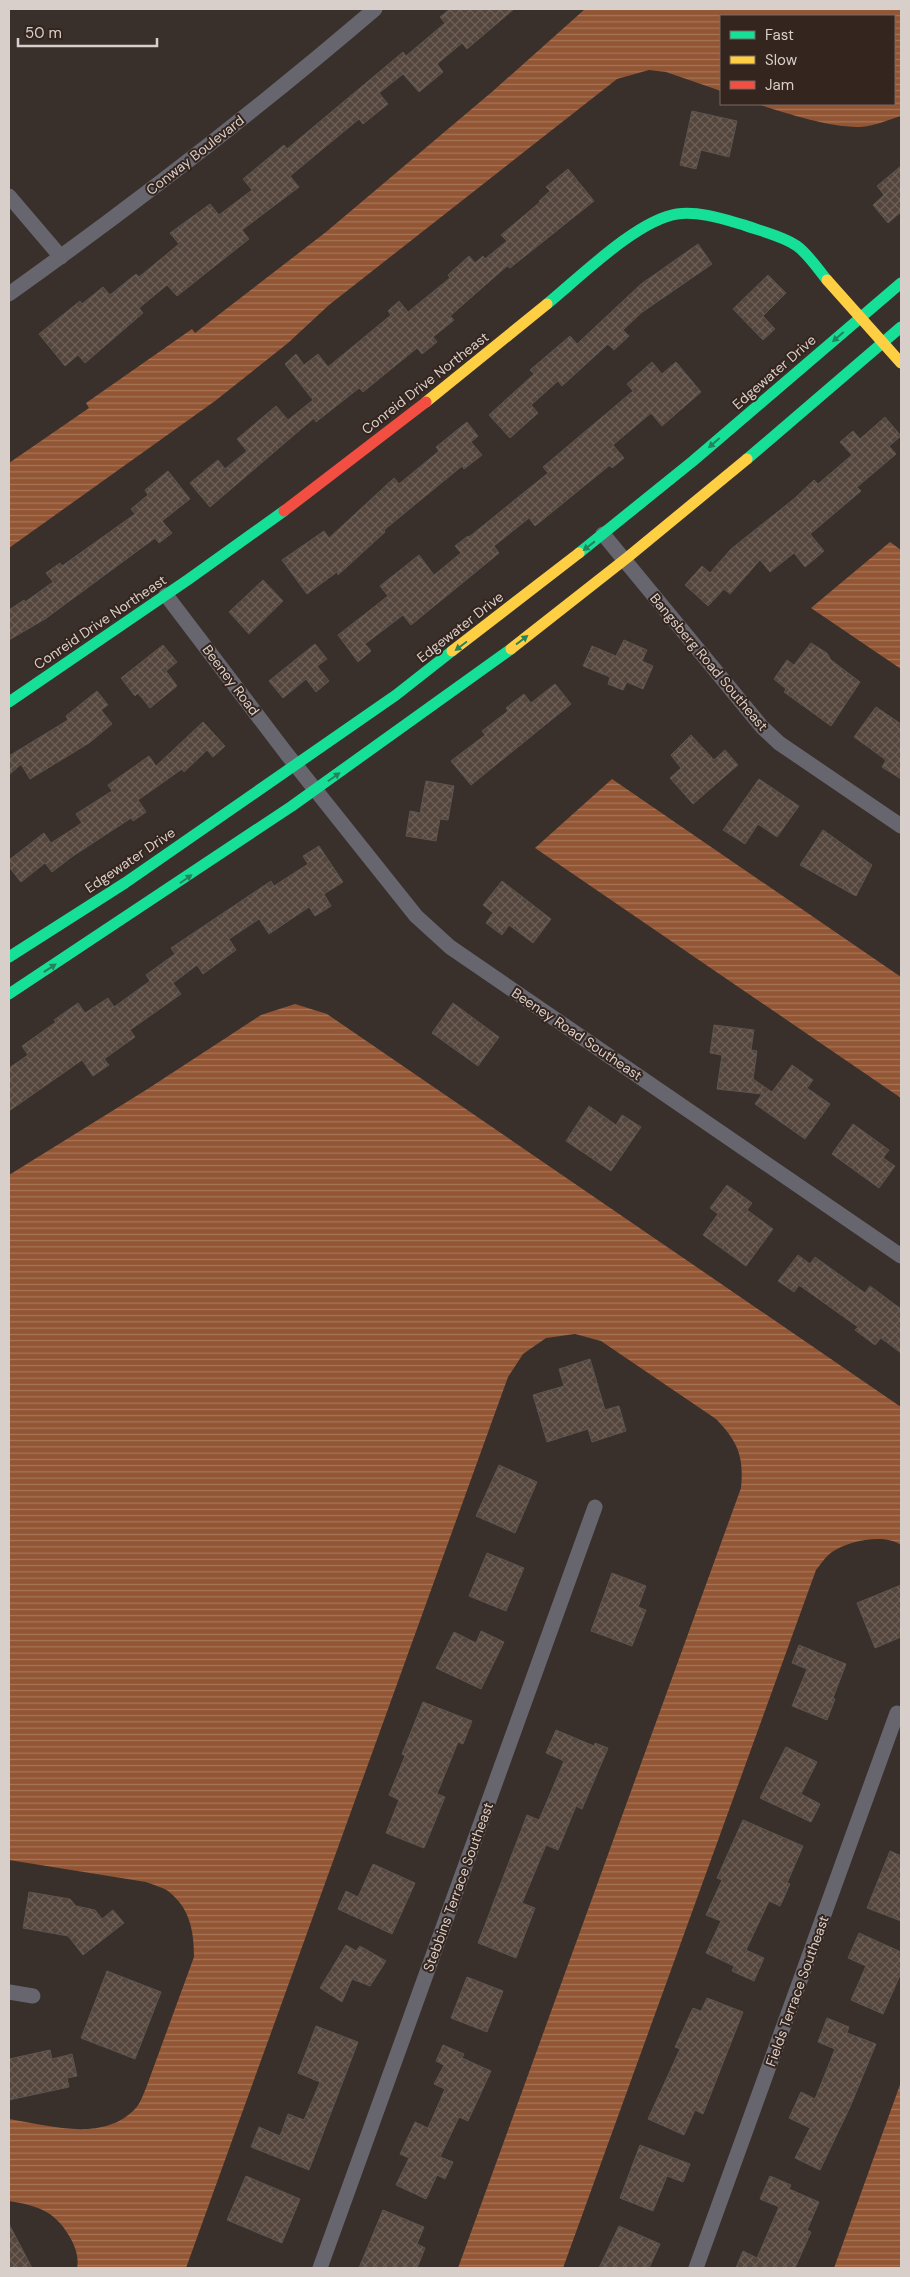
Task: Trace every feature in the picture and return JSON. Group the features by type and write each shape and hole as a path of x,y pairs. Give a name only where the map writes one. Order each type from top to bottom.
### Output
{"street":[{"name":"Conway Boulevard","path":"9,294 61,257 238,122 375,9"},
{"path":"9,196 61,257"},
{"name":"Conreid Drive Northeast","path":"9,702 166,595 380,438 496,347 632,234 654,220 679,214 702,215 774,235 797,246 901,363"},
{"name":"Edgewater Drive","path":"9,957 125,883 396,694 603,534 693,461 901,282"},
{"path":"9,994 164,894 316,790 458,688 624,560 746,460 901,327"},
{"name":"Bangsberg Road Southeast","path":"603,534 762,727 779,743 901,826"},
{"name":"Beeney Road","path":"166,595 296,765"},
{"name":"Beeney Road Southeast","path":"296,765 416,916 450,947 901,1256"},
{"name":"Stebbins Terrace Southeast","path":"320,2268 595,1507"},
{"name":"Fields Terrace Southeast","path":"696,2268 897,1713"},
{"path":"9,1992 34,1996"}],"shaded area":[{"path":"585,9 901,9 901,116 881,123 848,127 808,119 760,105 895,105 895,15 720,15 720,91 666,72 649,70 617,79 329,305 288,343 215,401 9,548 9,463 89,408 86,403 192,329 195,333 326,232 493,91"},
{"path":"890,542 901,550 901,669 811,608"},
{"path":"612,779 901,977 901,1098 535,848"},
{"path":"295,1004 327,1014 901,1407 901,1545 885,1539 856,1542 832,1552 816,1570 563,2268 458,2268 741,1488 742,1477 738,1450 730,1435 716,1419 601,1341 575,1334 546,1338 523,1354 508,1377 186,2268 77,2268 75,2247 66,2231 54,2217 39,2208 9,2201 9,2119 58,2127 91,2129 107,2126 122,2119 135,2109 146,2088 194,1957 192,1929 186,1912 168,1891 146,1882 9,1860 9,1175 146,1090 261,1015"},
{"path":"901,2082 901,2268 834,2268"}],"building":[{"path":"450,9 514,9 467,49 462,43 437,64 443,72 419,92 403,74 379,93 388,104 363,124 359,119 290,176 299,187 242,230 249,239 177,296 167,285 139,308 143,313 85,363 78,355 65,366 39,334 80,301 82,304 103,287 110,295 136,274 139,277 179,244 170,233 210,204 219,215 252,190 243,179 284,145 287,149 403,52 406,56 445,23 440,17"},
{"path":"692,111 737,121 729,157 701,150 696,169 680,165"},
{"path":"901,166 901,212 888,223 873,205 884,195 877,186"},
{"path":"568,169 594,201 510,268 507,266 450,316 454,320 433,337 437,342 422,354 417,348 363,392 359,388 316,422 314,418 210,507 190,483 218,460 225,469 247,451 237,439 276,406 288,420 313,400 285,364 296,354 304,365 318,354 328,367 391,315 388,311 399,301 408,312 450,278 448,275 469,256 475,263 483,256 485,259 507,241 501,235 540,202 550,191 546,187"},
{"path":"698,244 712,264 641,313 623,330 629,336 614,350 608,344 562,386 558,381 531,405 538,413 510,438 489,415 534,374 530,370 570,336 577,344 641,284"},
{"path":"768,275 786,293 763,316 775,329 763,340 733,309"},
{"path":"652,362 662,374 676,362 701,392 662,426 651,413 613,445 624,458 612,468 610,465 535,526 529,518 494,546 499,553 411,625 403,615 365,644 371,651 358,662 338,635 388,596 380,586 419,555 434,575 461,553 455,546 469,537 548,473 543,467 633,391 627,384"},
{"path":"885,417 901,436 889,446 896,454 857,487 861,491 810,534 824,551 805,567 794,553 770,572 760,560 730,594 724,589 708,606 685,585 702,566 710,573 731,549 795,498 814,480 818,484 852,455 840,442 853,431 860,439"},
{"path":"467,422 478,436 471,442 482,455 464,469 462,466 384,530 385,532 338,575 337,572 307,594 282,560 324,531 329,538 394,478 399,484 439,451 436,447"},
{"path":"168,471 190,499 162,521 172,533 159,543 155,538 45,619 9,640 9,610 24,600 25,602 53,582 46,573 60,563 62,566 135,514 131,509 148,495 145,490"},
{"path":"263,580 283,601 249,634 229,612"},
{"path":"624,640 647,650 642,661 653,666 643,689 627,682 623,690 608,684 610,677 583,666 592,646 616,656"},
{"path":"811,643 827,653 831,660 860,682 831,726 784,692 786,689 774,679 787,660 794,665"},
{"path":"315,644 327,659 317,666 329,681 316,692 306,679 283,698 269,681"},
{"path":"163,645 177,662 166,671 177,686 150,708 138,693 135,696 121,678"},
{"path":"555,684 571,704 471,785 451,761 485,735 482,731 508,711 506,708 524,694 531,703"},
{"path":"97,691 108,705 101,710 112,724 89,743 30,779 21,764 9,775 9,756 68,720 66,716"},
{"path":"876,707 901,724 901,779 882,767 886,760 854,737"},
{"path":"203,722 225,746 213,757 207,750 184,772 182,769 138,800 146,812 133,821 131,818 52,872 45,863 21,882 9,867 9,860 44,833 51,843 82,823 76,814 112,791 108,785 149,756 156,766"},
{"path":"691,735 714,760 725,750 738,765 693,804 670,778 681,768 671,755"},
{"path":"759,779 799,806 777,837 758,824 745,844 723,830"},
{"path":"426,781 454,786 448,820 440,819 436,841 406,836 410,811 420,813"},
{"path":"823,830 872,865 856,896 800,865"},
{"path":"319,846 343,882 324,894 331,906 315,916 309,907 269,934 259,919 229,939 236,950 203,974 197,965 173,983 181,994 130,1030 135,1037 104,1059 109,1065 93,1076 82,1060 9,1111 9,1068 28,1055 22,1046 56,1022 54,1020 78,1003 85,1013 108,998 114,1007 150,981 146,975 175,954 171,948 271,881 274,886 308,864 303,856"},
{"path":"502,881 551,919 533,943 509,925 502,935 486,923 493,913 483,905"},
{"path":"453,1003 499,1037 478,1066 432,1033"},
{"path":"714,1025 754,1030 751,1050 757,1051 753,1079 772,1092 792,1065 813,1080 807,1088 830,1104 805,1139 755,1104 762,1094 717,1089 722,1055 710,1053"},
{"path":"589,1106 616,1125 622,1115 641,1127 611,1171 566,1141"},
{"path":"853,1124 889,1150 883,1158 895,1166 879,1188 832,1154"},
{"path":"727,1185 752,1203 747,1210 773,1229 746,1266 703,1235 718,1214 710,1208"},
{"path":"798,1255 810,1264 815,1257 865,1293 870,1286 901,1309 901,1353 881,1338 875,1345 855,1330 858,1327 799,1285 794,1292 778,1281"},
{"path":"590,1359 605,1410 619,1406 626,1431 592,1442 588,1429 547,1442 533,1395 564,1386 559,1369"},
{"path":"499,1465 537,1482 515,1533 476,1516"},
{"path":"487,1553 524,1568 506,1611 469,1596"},
{"path":"612,1573 646,1586 638,1607 646,1610 632,1646 591,1631"},
{"path":"901,1585 901,1637 875,1648 857,1603"},
{"path":"481,1631 504,1642 481,1689 436,1668 454,1632 476,1643"},
{"path":"799,1645 846,1664 827,1720 792,1706 807,1669 792,1663"},
{"path":"423,1702 472,1721 463,1744 458,1742 437,1794 445,1797 424,1848 386,1833 399,1800 389,1795 405,1756 402,1754"},
{"path":"556,1730 594,1746 595,1743 608,1748 582,1809 576,1806 558,1850 546,1845 522,1903 535,1908 516,1958 478,1943 527,1815 539,1820 564,1761 546,1753"},
{"path":"786,1747 817,1762 801,1794 820,1804 811,1822 760,1798"},
{"path":"743,1820 803,1846 787,1883 790,1884 780,1906 769,1901 746,1950 764,1958 754,1981 732,1971 734,1966 706,1953 721,1921 706,1915 722,1880 717,1878"},
{"path":"890,1851 901,1856 901,1921 867,1908"},
{"path":"373,1864 415,1883 392,1934 338,1909 346,1891 358,1897"},
{"path":"29,1892 70,1899 76,1906 95,1910 102,1919 113,1910 124,1923 83,1955 68,1936 23,1928"},
{"path":"859,1933 901,1952 901,1973 883,2014 851,2000 866,1966 848,1958"},
{"path":"346,1945 356,1951 360,1946 386,1961 370,1986 352,1979 342,2002 320,1988"},
{"path":"107,1971 161,1992 135,2059 81,2038"},
{"path":"467,1977 503,1991 487,2032 451,2018"},
{"path":"707,1998 743,2012 703,2114 695,2110 684,2135 648,2119 680,2049 675,2047 693,2008 701,2011"},
{"path":"827,2018 849,2027 847,2033 876,2044 850,2107 820,2170 795,2158 810,2128 789,2118 801,2092 815,2099 835,2049 818,2042"},
{"path":"316,2026 358,2042 309,2170 251,2147 259,2127 280,2136 288,2114 304,2120 320,2082 298,2073"},
{"path":"443,2045 464,2054 462,2058 491,2071 468,2121 459,2117 440,2157 453,2162 445,2179 437,2175 426,2199 396,2185 409,2158 400,2154 415,2122 428,2128 445,2089 434,2084 444,2065 436,2061"},
{"path":"50,2050 52,2059 72,2054 77,2076 67,2078 69,2087 9,2100 9,2059"},
{"path":"640,2145 690,2164 683,2182 667,2176 653,2211 620,2198"},
{"path":"246,2176 300,2199 282,2243 227,2220"},
{"path":"770,2176 791,2185 789,2189 819,2202 807,2230 811,2232 795,2268 736,2268 743,2251 757,2258 779,2207 760,2199"},
{"path":"383,2210 424,2227 417,2244 425,2248 417,2268 359,2268"},
{"path":"9,2224 32,2268 9,2268"},
{"path":"619,2226 660,2244 649,2268 599,2268"}],"traffic: fast":[{"path":"547,304 627,238 661,219 685,213 719,218 785,239 805,253 827,280"},
{"path":"579,553 693,461 901,283"},
{"path":"747,459 901,327"},
{"path":"9,702 189,579 284,511"},
{"path":"9,994 292,806 511,649"},
{"path":"9,957 125,883 396,695 452,651"}],"traffic: slow":[{"path":"827,280 901,363"},
{"path":"426,402 547,304"},
{"path":"511,649 628,557 747,459"},
{"path":"452,651 579,553"}],"traffic: jam":[{"path":"284,511 426,402"}]}
